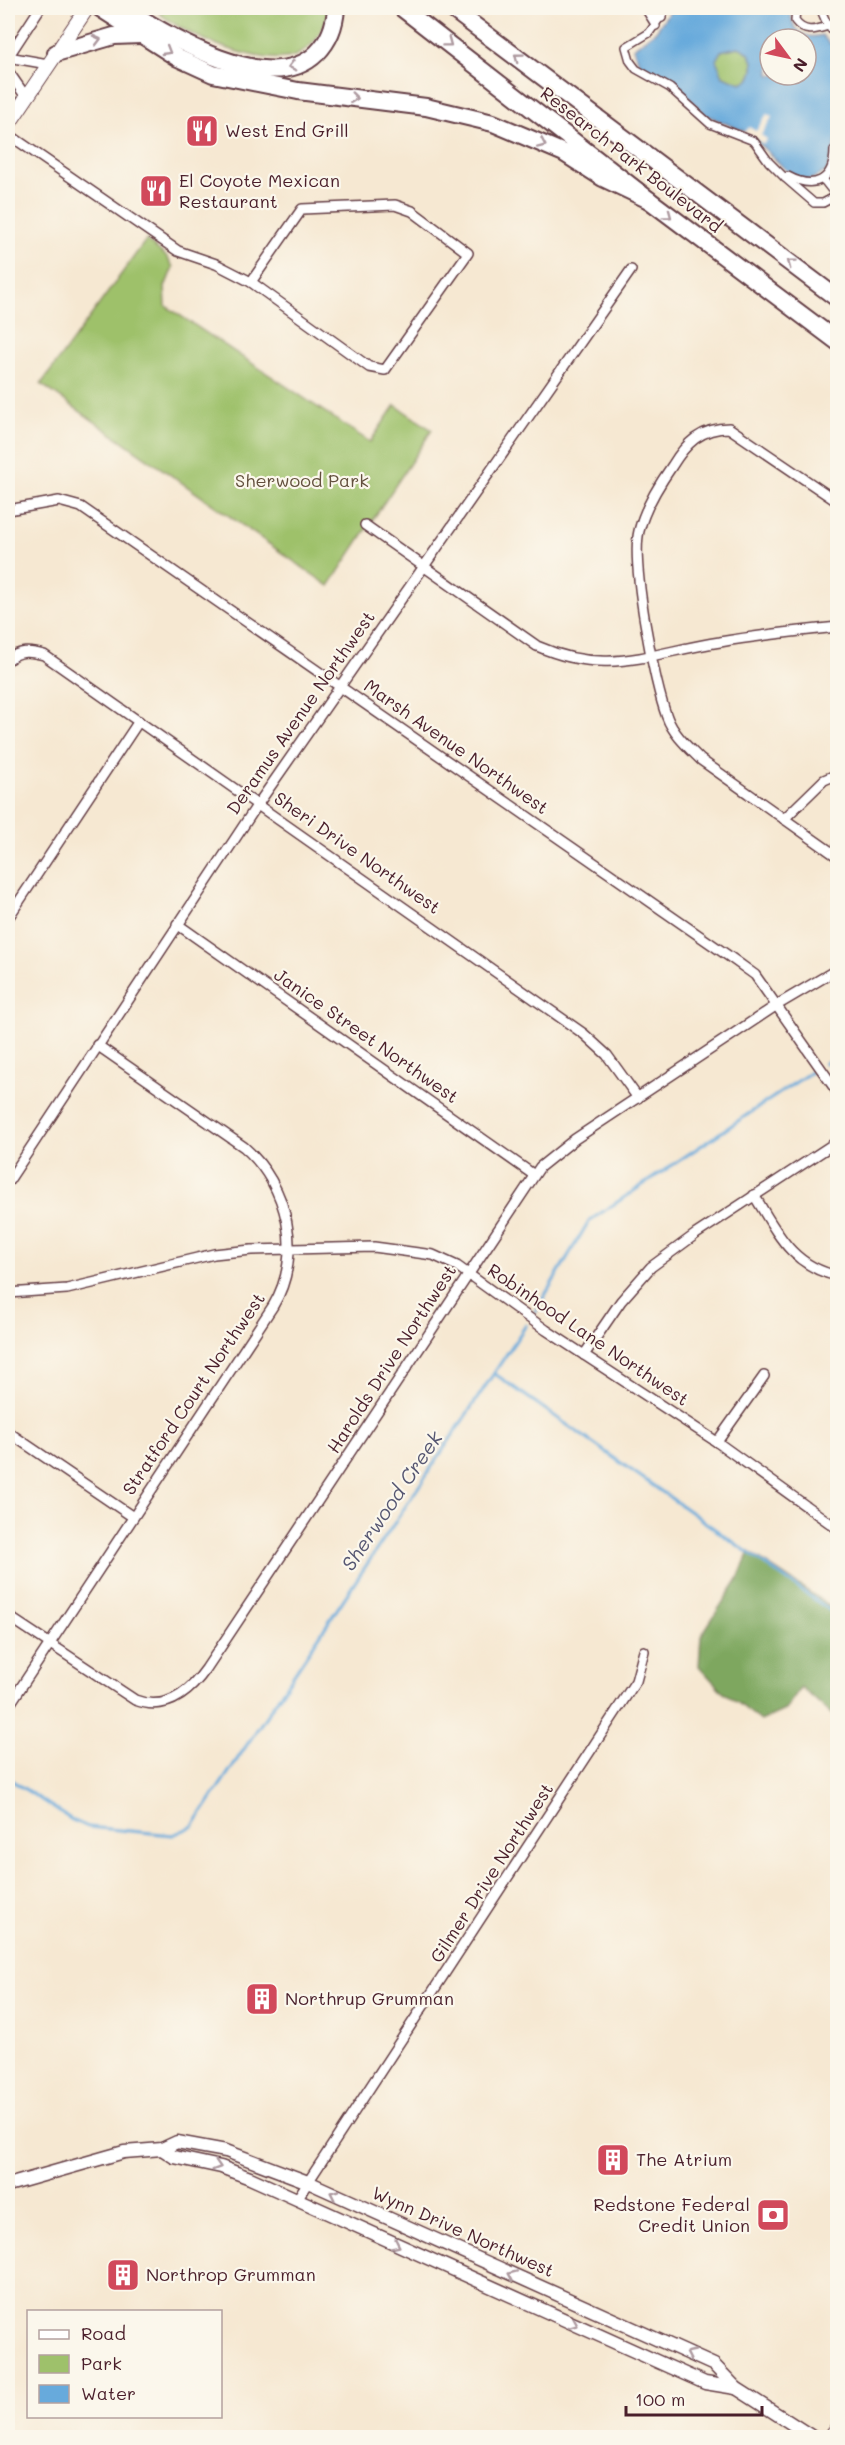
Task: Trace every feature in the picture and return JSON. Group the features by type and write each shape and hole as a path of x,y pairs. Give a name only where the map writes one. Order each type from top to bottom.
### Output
{"highway":[{"path":"100,8 141,35 213,74 246,82 426,107 493,123 564,153 603,178 649,200"},
{"path":"124,8 172,35 225,59 250,67 279,69 304,63 322,47 334,28 336,8"},
{"path":"143,8 172,35"},
{"name":"Research Park Boulevard","path":"402,8 649,200 837,342"},
{"name":"Research Park Boulevard","path":"452,8 837,299"},
{"path":"52,59 114,36 141,35"}],"main road":[{"path":"8,125 87,8"},
{"path":"830,2438 837,2427"}],"street":[{"path":"8,57 40,8"},
{"path":"667,8 656,26 641,40 626,47 630,61 636,69 670,88 703,119 754,141 769,162 814,203 824,203 837,196 823,179"},
{"path":"796,8 795,21 801,28 811,31 828,26"},
{"path":"820,8 828,26 837,37"},
{"path":"656,26 646,10 662,18"},
{"path":"8,57 52,59"},
{"path":"8,71 26,97"},
{"path":"8,134 178,251 216,264 251,282 369,367 385,370 468,253 412,211 395,205 302,209 251,282"},
{"path":"785,178 788,176 800,182 812,184 823,179 834,164 836,149"},
{"name":"Deramus Avenue Northwest","path":"8,1182 258,804 631,270"},
{"path":"837,502 729,428 715,428 696,435 677,457 654,494 639,532 636,559 667,719 683,742 727,780 837,857"},
{"name":"Marsh Avenue Northwest","path":"8,510 59,501 81,507 755,975 837,1093"},
{"path":"365,525 537,646 564,657 590,662 626,661 719,642 837,627"},
{"name":"Sheri Drive Northwest","path":"8,660 13,655 28,651 44,655 139,721 594,1042 614,1062 638,1098"},
{"path":"8,918 139,721"},
{"path":"784,819 824,780 837,774"},
{"name":"Janice Street Northwest","path":"177,924 534,1175"},
{"name":"Harolds Drive Northwest","path":"8,1616 123,1693 141,1702 153,1704 170,1701 191,1689 534,1175 565,1145 777,1005 837,969"},
{"name":"Stratford Court Northwest","path":"8,1707 278,1298 285,1278 289,1249 282,1200 261,1163 244,1148 97,1045"},
{"path":"584,1355 621,1301 651,1267 754,1195 837,1141"},
{"path":"754,1195 796,1258 819,1272 837,1276"},
{"name":"Robinhood Lane Northwest","path":"8,1293 67,1289 214,1254 289,1249 374,1248 414,1251 441,1258 717,1442 836,1525"},
{"path":"717,1442 764,1376"},
{"path":"8,1432 133,1517"},
{"name":"Gilmer Drive Northwest","path":"297,2199 636,1681 644,1650"},
{"name":"Wynn Drive Northwest","path":"8,2183 124,2152 162,2149 177,2142 226,2151 308,2182 714,2365 736,2388 814,2438"},
{"name":"Wynn Drive Northwest","path":"162,2149 174,2157 221,2167 297,2199 705,2383 736,2388"}],"green space":[{"path":"154,8 331,8 315,41 304,51 283,58 264,58 200,38 165,18"},
{"path":"738,47 748,52 753,64 749,80 740,83 723,76 715,60 721,51"},
{"name":"Sherwood Park","path":"146,240 167,257 173,267 165,287 166,306 370,442 395,405 432,430 329,586 41,384"},
{"path":"749,1552 837,1611 837,1719 801,1687 785,1710 761,1721 720,1689 699,1666 701,1636 738,1579"}],"water":[{"path":"672,8 792,8 792,21 796,27 758,27 758,87 818,87 818,36 822,35 829,43 837,45 837,137 827,171 810,180 797,178 748,133 706,115 680,89 640,64 633,48 656,31","holes":["738,47 751,56 753,70 749,80 741,83 723,76 716,60 721,51"]}],"pier":[{"path":"767,114 772,117 761,135 767,139 763,144 745,132 749,127 756,131"}],"waterway":[{"path":"825,1063 838,1056"},
{"path":"535,1312 589,1221 811,1072"},
{"name":"Sherwood Creek","path":"8,1778 72,1820 88,1827 173,1835 193,1826 526,1325"},
{"name":"Sherwood Creek","path":"495,1374 838,1616"}],"place":[{"name":"West End Grill","path":"202,131"},
{"name":"El Coyote Mexican Restaurant","path":"156,191"},
{"name":"Northrup Grumman","path":"262,1999"},
{"name":"The Atrium","path":"613,2160"},
{"name":"Redstone Federal Credit Union","path":"773,2215"},
{"name":"Northrop Grumman","path":"123,2275"}]}
